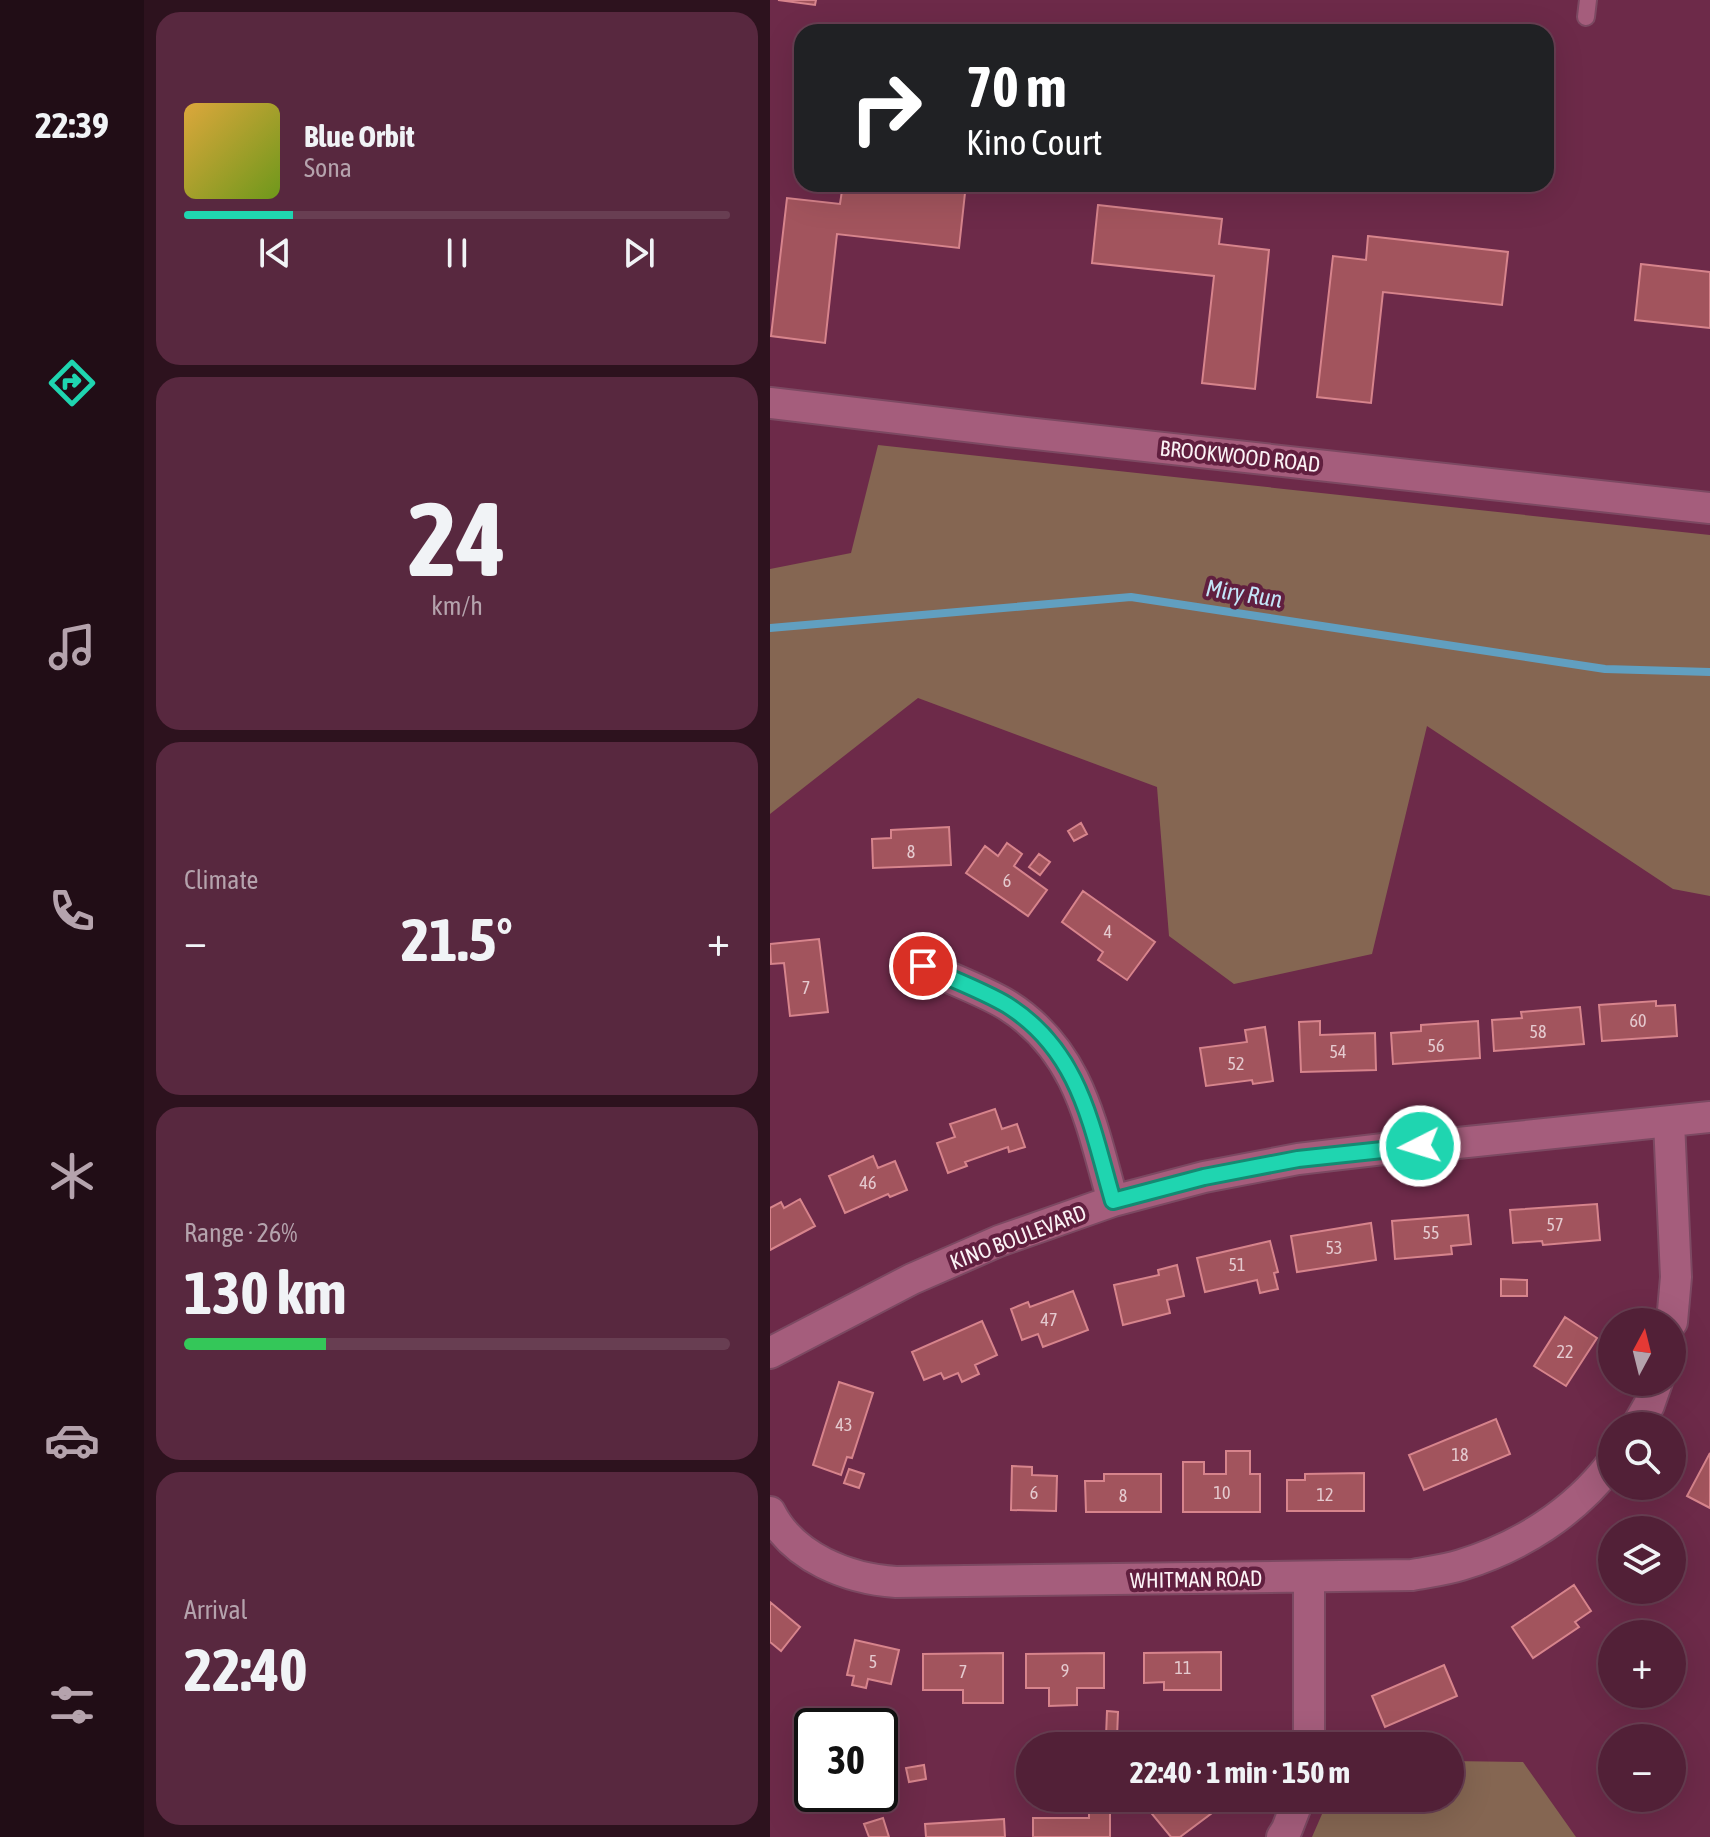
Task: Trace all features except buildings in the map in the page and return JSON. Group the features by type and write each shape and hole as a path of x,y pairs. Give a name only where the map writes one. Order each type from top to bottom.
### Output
{"street":[{"name":"BROOKWOOD ROAD","path":"770,403 1710,508"},
{"path":"923,966 1006,1004 1035,1026 1059,1053 1077,1084 1113,1201"},
{"name":"KINO BOULEVARD","path":"770,1353 927,1273 999,1241 1113,1201 1204,1177 1298,1159 1710,1117"},
{"path":"1669,1122 1676,1277 1673,1308"},
{"name":"WHITMAN ROAD","path":"770,1512 791,1540 818,1560 846,1574 876,1581 1412,1575 1458,1566 1497,1553 1533,1534 1571,1507 1598,1481"},
{"path":"1309,1577 1309,1732"},
{"path":"1282,1837 1294,1812"}],"shaded area":[{"path":"878,445 1710,535 1710,896 1673,889 1427,726 1372,954 1234,984 1169,936 1157,787 918,698 770,814 770,569 851,553"},
{"path":"1464,1761 1523,1762 1576,1837 1312,1837 1323,1812 1464,1812"}],"waterway":[{"name":"Miry Run","path":"770,628 1131,597 1605,669 1710,672"}],"route":[{"path":"923,966 1006,1004 1035,1026 1059,1053 1077,1084 1113,1201 1204,1177 1298,1159 1420,1146"}]}
